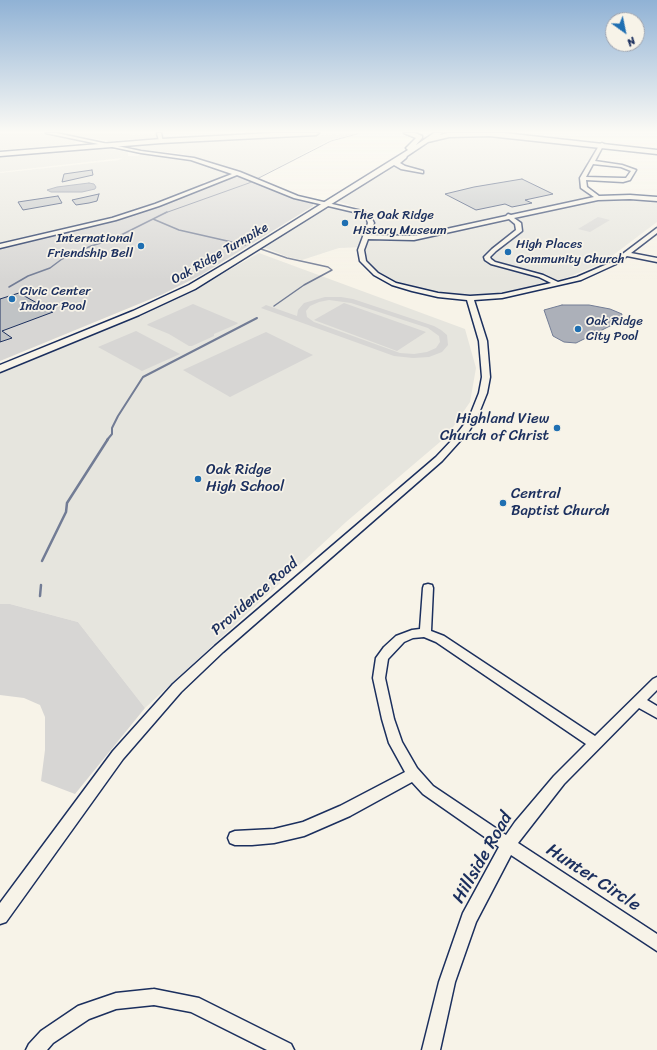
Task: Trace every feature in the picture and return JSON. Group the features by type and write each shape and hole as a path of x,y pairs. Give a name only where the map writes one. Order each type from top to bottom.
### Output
{"highway":[{"name":"Oak Ridge Turnpike","path":"0,369 170,298 218,272 357,182"},
{"name":"Oak Ridge Turnpike","path":"0,363 113,318 164,295 215,268 360,182"},
{"path":"353,187 364,182"}],"street":[{"path":"0,246 114,220 215,182"},
{"path":"262,182 292,195 352,209 368,216 371,223 361,250 363,261 368,267 380,277 394,284 438,295 470,298 502,296 558,284 597,272 614,263 657,230"},
{"path":"583,182 584,188 598,198"},
{"path":"366,237 414,238 508,216 598,198 630,197 657,199"},
{"path":"508,216 518,223 519,230 490,253 487,257 488,260 493,263 540,276 558,284"},
{"path":"626,254 657,260"},
{"name":"Providence Road","path":"0,916 118,755 178,688 219,648 439,459 456,442 466,429 473,418 483,393 486,377 484,345 470,298"},
{"path":"428,588 425,633 440,639 595,743"},
{"name":"Hunter Circle","path":"425,633 412,634 400,639 388,650 382,658 379,678 384,706 396,744 413,774 428,790 508,845 657,943"},
{"name":"Hillside Road","path":"432,1050 447,982 469,919 508,845 520,827 559,780 657,682"},
{"path":"639,700 657,713"},
{"path":"235,838 274,836 304,829 345,811 413,774"},
{"path":"35,1050 47,1037 84,1012 116,1001 154,997 193,1004 286,1050"}],"shaded area":[{"path":"0,182 203,182 203,185 104,221 0,245"},
{"path":"218,182 257,182 291,197 313,203 313,206 201,275 163,294 0,361 0,247 108,222"},
{"path":"367,182 579,182 581,188 591,197 414,236 374,235 372,232 375,227 375,218 370,212 337,201 355,188"},
{"path":"89,183 94,184 96,187 95,189 82,192 51,192 47,190 57,187"},
{"path":"623,198 657,200 657,222 612,256 593,267 563,279 565,280 563,281 556,280 550,284 495,295 480,294 470,296 436,293 391,280 372,268 365,258 365,247 339,248 302,260 288,257 263,247 324,210 330,208 347,210 363,218 368,224 361,240 379,239 402,241 443,234 596,200"},
{"path":"598,217 610,220 590,232 578,229"},
{"name":"Oak Ridge High School","path":"259,253 465,329 476,368 470,402 447,436 346,522 145,708 78,622 10,604 0,604 0,374 156,308 215,278"},
{"path":"325,297 353,299 434,326 447,335 448,345 442,352 429,357 413,358 394,356 261,308 266,305 297,316 298,310 304,303","holes":["329,300 351,303 428,328 439,336 440,342 436,348 427,352 414,354 400,353 314,322 307,317 306,311 310,306 319,302"]},
{"path":"344,303 426,332 397,351 314,320"},
{"path":"193,304 238,323 192,346 189,346 169,334 147,325 148,324"},
{"name":"Oak Ridge City Pool","path":"562,305 589,305 610,309 622,314 620,321 576,343 564,342 553,336 544,310"},
{"path":"136,331 180,354 142,371 98,347"},
{"path":"266,332 313,355 230,397 183,370"},
{"path":"0,604 10,604 78,622 145,708 75,794 41,781 45,750 45,717 40,705 24,698 0,695"}],"building":[{"path":"504,182 528,182 553,194 525,200 532,203 512,207 505,204 476,210 445,194"},
{"path":"99,194 97,201 89,203 76,205 72,200"},
{"path":"58,196 62,203 23,210 18,202"},
{"path":"19,293 53,312 2,331 12,338 0,342 0,299"}],"waterway":[{"path":"165,213 251,182"},
{"path":"153,219 165,213"},
{"path":"9,287 28,276 50,268 62,259 91,246 111,240 153,219"},
{"path":"153,219 179,230 245,245"},
{"path":"261,249 287,258 328,267 332,270 304,285 274,306"},
{"path":"107,440 112,434 112,428 118,416 143,377 257,318"},
{"path":"42,561 66,512 67,503 108,439"},
{"path":"40,596 41,585"}],"place":[{"name":"The Oak Ridge History Museum","path":"345,223"},
{"name":"International Friendship Bell","path":"141,246"},
{"name":"High Places Community Church","path":"508,252"},
{"name":"Civic Center Indoor Pool","path":"12,299"},
{"name":"Oak Ridge City Pool","path":"578,329"},
{"name":"Highland View Church of Christ","path":"557,428"},
{"name":"Oak Ridge High School","path":"198,479"},
{"name":"Central Baptist Church","path":"503,503"}]}
